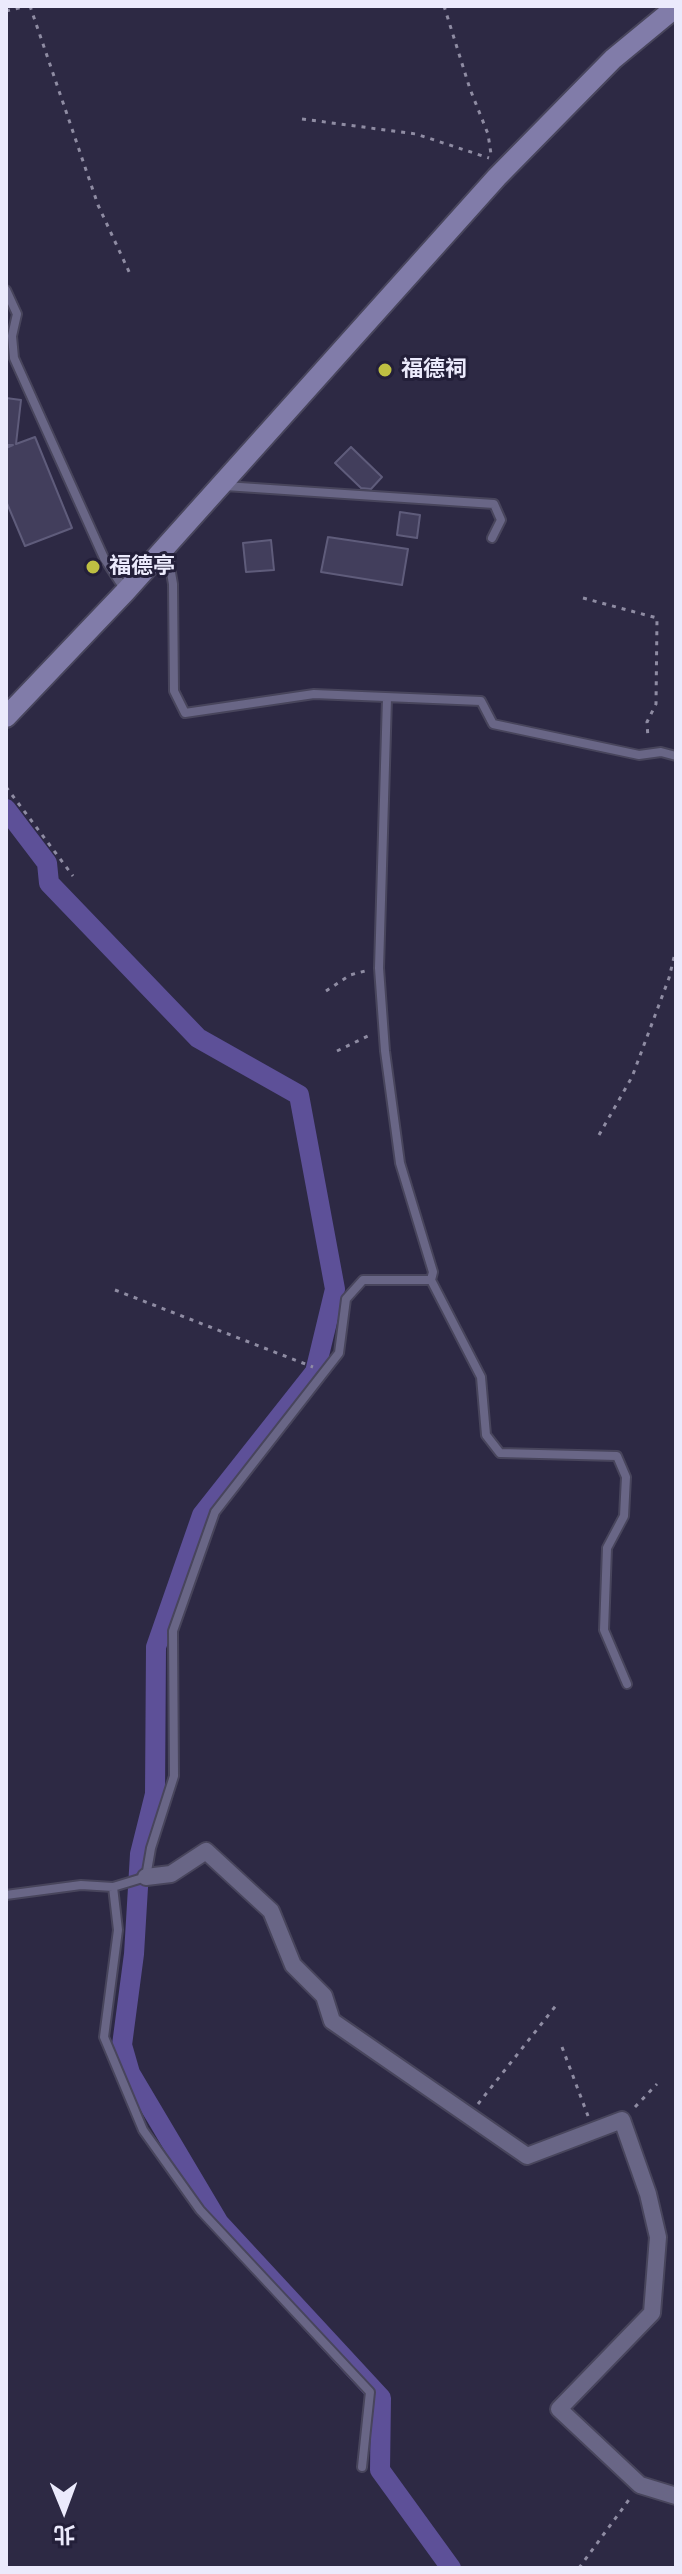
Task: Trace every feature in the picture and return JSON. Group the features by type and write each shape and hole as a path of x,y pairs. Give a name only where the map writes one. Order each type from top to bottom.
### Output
{"main road":[{"path":"6,717 126,591 497,177 613,59 676,7"}],"street":[{"path":"146,1877 171,1874 206,1851 271,1911 293,1965 324,1996 332,2021 527,2156 622,2120 648,2194 658,2237 652,2313 559,2409 640,2485 676,2496"}],"lane":[{"path":"6,290 17,314 9,348 104,558 126,591"},
{"path":"218,486 494,504 501,520 492,538"},
{"path":"166,545 173,584 174,691 185,713 314,694 481,701 493,724 639,755 661,752 676,756"},
{"path":"387,698 379,968 383,1029 400,1163 433,1272 431,1280 481,1377 486,1435 500,1453 617,1456 626,1477 624,1516 607,1548 604,1630 627,1684"},
{"path":"6,1895 81,1885 113,1887 146,1877 151,1848 174,1776 173,1631 215,1512 339,1353 346,1299 363,1280 431,1280"},
{"path":"113,1887 118,1930 104,2037 143,2130 200,2210 370,2392 362,2467"}],"path":[{"path":"6,11 28,6 98,205 131,276"},
{"path":"302,119 416,134 491,158 488,134 444,6"},
{"path":"583,598 657,618 656,704 647,722 648,754"},
{"path":"6,787 73,876"},
{"path":"599,1135 632,1077 669,978 676,949"},
{"path":"326,991 350,975 379,968"},
{"path":"337,1051 383,1029"},
{"path":"115,1290 325,1371"},
{"path":"469,2115 558,2003"},
{"path":"562,2047 593,2130"},
{"path":"622,2120 657,2084"},
{"path":"579,2568 640,2485"}],"building":[{"path":"6,398 21,400 16,444 35,437 72,528 25,546 6,501 6,448 13,445 6,445"},
{"path":"351,447 382,477 371,489 361,488 335,463"},
{"path":"400,512 420,515 417,538 397,535"},
{"path":"328,537 408,549 402,585 321,572"},
{"path":"271,540 274,570 246,572 243,543"}],"waterway":[{"path":"6,809 47,863 49,883 198,1038 299,1095 335,1289 315,1372 202,1515 156,1647 155,1794 140,1854 134,1954 122,2045 130,2073 219,2223 381,2398 380,2470 451,2568"}],"place":[{"name":"福德祠","path":"385,370"},
{"name":"福德亭","path":"93,567"}]}
